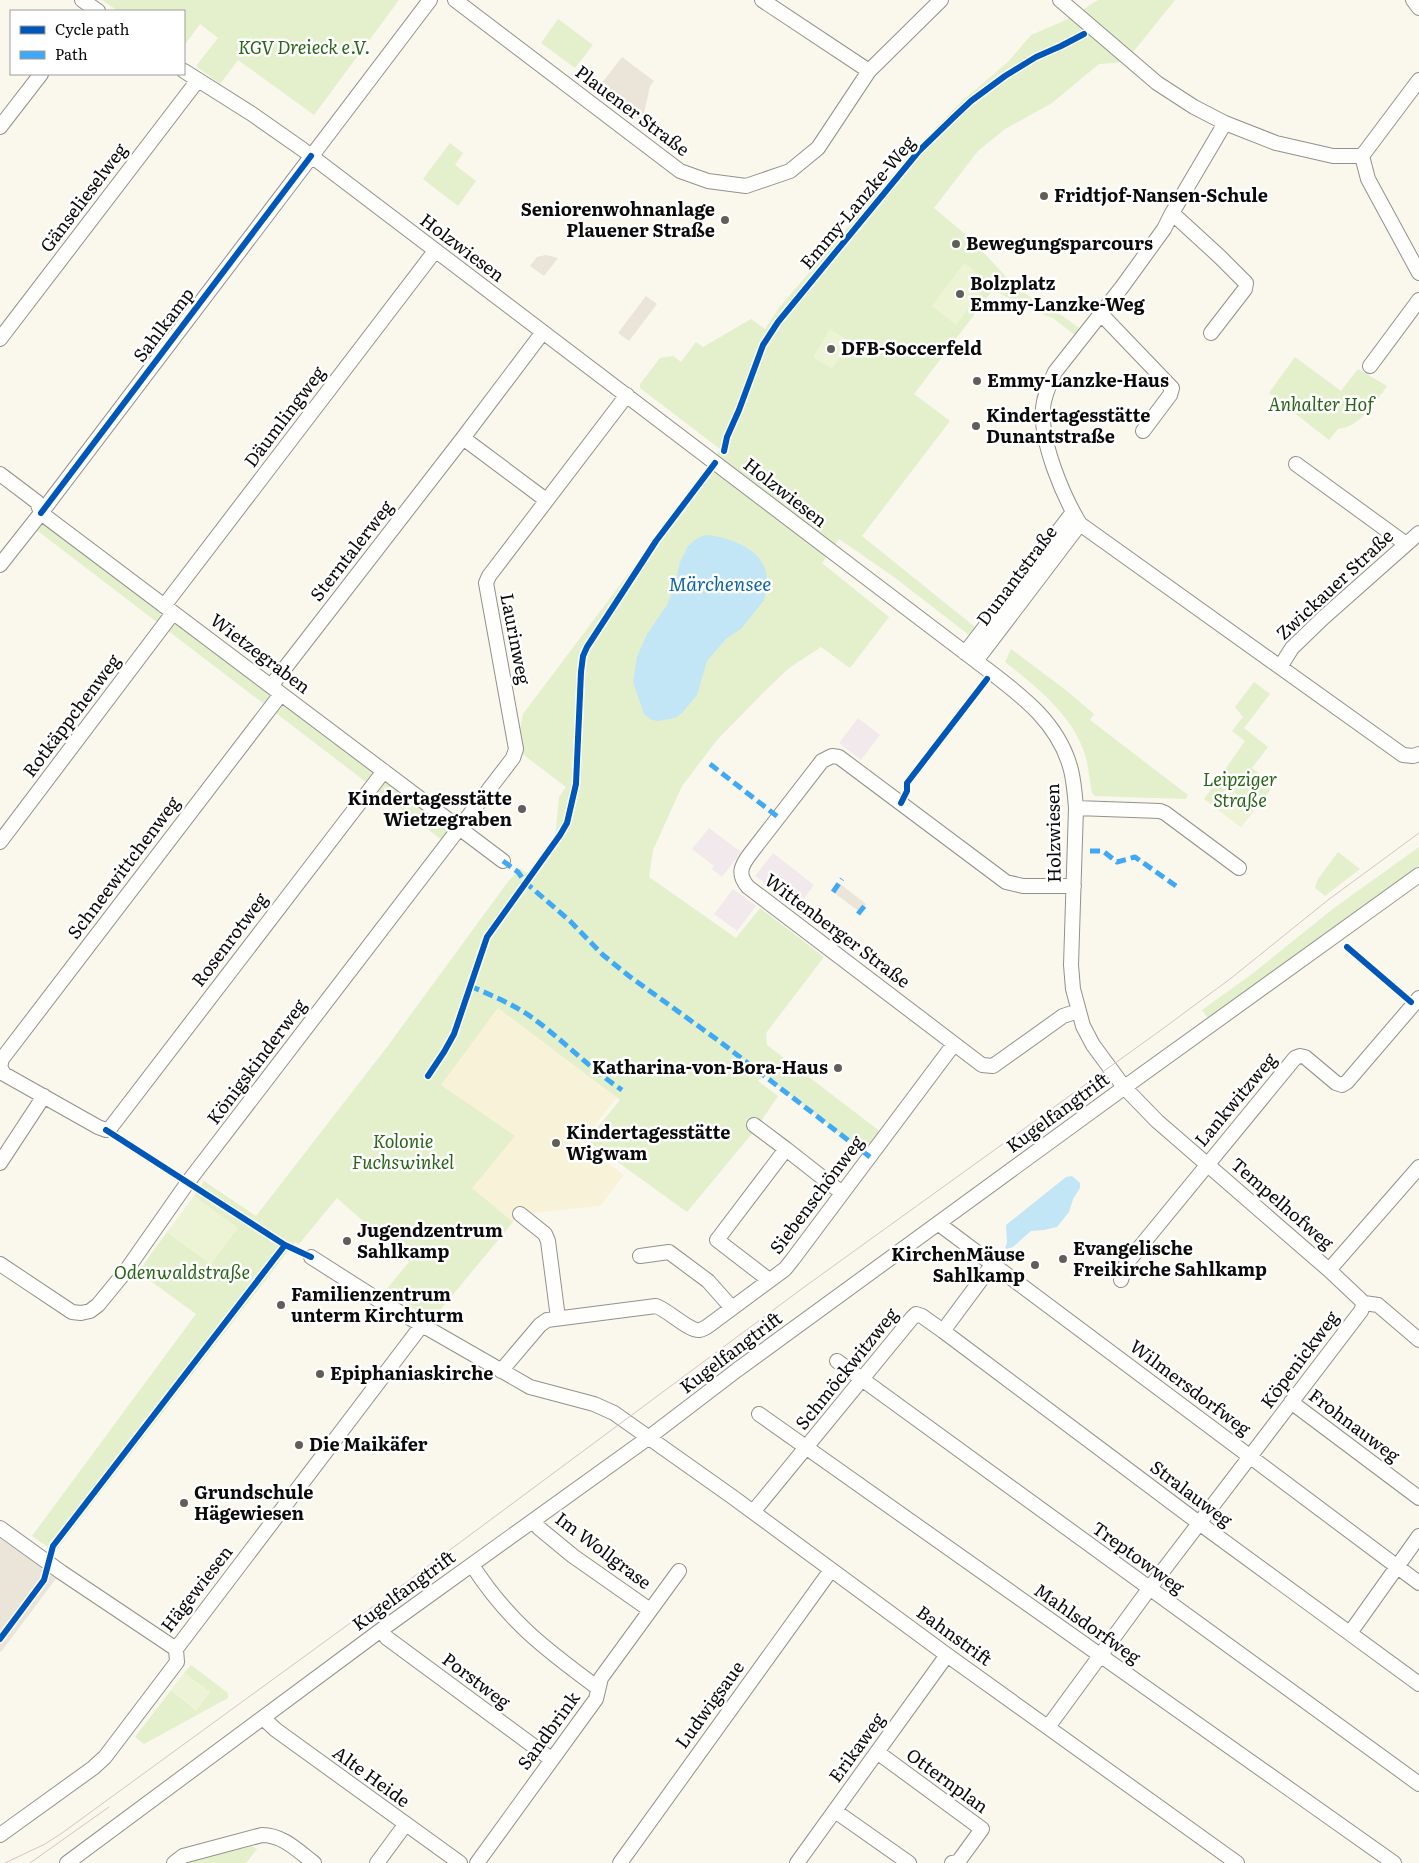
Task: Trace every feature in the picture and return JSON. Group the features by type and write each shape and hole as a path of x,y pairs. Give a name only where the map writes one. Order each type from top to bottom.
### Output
{"street":[{"name":"Sahlkamp","path":"0,565 41,514 430,0"},
{"name":"Plauener Straße","path":"455,0 680,171 708,181 746,186 790,170 818,148 869,71 941,0"},
{"path":"762,0 869,71"},
{"path":"1060,0 1157,83 1194,107 1225,123 1276,143 1333,156 1362,156"},
{"path":"1413,0 1419,8"},
{"name":"Holzwiesen","path":"185,72 252,114 311,156 627,394 860,575 971,657 1032,705 1054,732 1065,751 1071,770 1076,808 1071,965 1073,989 1078,1011 1093,1045 1124,1087"},
{"path":"0,127 40,75"},
{"name":"Gänselieselweg","path":"0,338 198,80"},
{"path":"1362,156 1419,80"},
{"name":"Dunantstraße","path":"971,657 1077,518 1047,447 1043,409 1048,388 1055,372 1101,314 1164,228 1225,123"},
{"path":"1362,156 1368,179 1419,273"},
{"path":"1172,213 1246,283 1245,289 1212,333"},
{"name":"Däumlingweg","path":"169,610 435,250"},
{"path":"1370,366 1419,300"},
{"path":"1101,314 1172,388 1170,395 1143,431"},
{"name":"Sterntalerweg","path":"276,690 543,332"},
{"name":"Laurinweg","path":"459,828 513,758 516,749 486,583 489,576 627,394"},
{"path":"463,438 546,500"},
{"path":"1296,464 1406,544"},
{"name":"Wietzegraben","path":"0,474 37,502 41,514 503,861"},
{"path":"1077,518 1403,755 1413,756 1419,754"},
{"name":"Zwickauer Straße","path":"1280,667 1292,648 1323,618 1419,533"},
{"name":"Rotkäppchenweg","path":"0,842 169,610"},
{"name":"Schneewittchenweg","path":"0,1067 2,1060 276,690"},
{"name":"Wittenberger Straße","path":"1074,886 1022,886 1006,882 839,757 832,756 822,761 744,862 741,870 742,880 748,887 982,1065 993,1066 1063,1016 1078,1011"},
{"name":"Rosenrotweg","path":"44,1096 106,1130 111,1127 384,771"},
{"path":"1076,808 1160,811 1239,868"},
{"name":"Königskinderweg","path":"0,1264 72,1312 90,1311 98,1305 125,1272 188,1182 459,828"},
{"name":"Kugelfangtrift","path":"67,1863 380,1630 534,1521 1124,1087 1419,875"},
{"name":"Lankwitzweg","path":"1122,1280 1126,1264 1295,1058 1305,1057 1336,1083 1342,1085 1347,1082 1416,1004"},
{"name":"Siebenschönweg","path":"501,1372 540,1325 547,1320 656,1306 665,1309 692,1330 700,1330 732,1308 785,1268 793,1259 954,1044"},
{"path":"0,1067 4,1074 44,1096 0,1163"},
{"name":"Tempelhofweg","path":"1124,1087 1157,1121 1330,1270 1364,1304 1378,1305 1418,1337"},
{"path":"754,1125 842,1193"},
{"path":"769,1280 717,1240 786,1149"},
{"path":"1330,1270 1419,1167"},
{"path":"520,1214 545,1234 548,1241 558,1318"},
{"name":"Wilmersdorfweg","path":"939,1224 1419,1583"},
{"path":"640,1256 669,1252 708,1281 732,1308"},
{"path":"311,1257 380,1301 501,1372 530,1387 605,1408 648,1438"},
{"path":"943,1331 992,1265"},
{"name":"Köpenickweg","path":"1048,1727 1199,1523 1361,1311 1364,1304"},
{"name":"Schmöckwitzweg","path":"753,1512 916,1314 922,1316 943,1331"},
{"name":"Hägewiesen","path":"0,1528 61,1572 176,1649 422,1325"},
{"name":"Stralauweg","path":"943,1331 1199,1523 1419,1684"},
{"name":"Treptowweg","path":"837,1361 1149,1590 1419,1784"},
{"name":"Frohnauweg","path":"1291,1402 1419,1498"},
{"name":"Mahlsdorfweg","path":"760,1414 1394,1863"},
{"name":"Bahnstrift","path":"648,1438 1237,1863"},
{"name":"Im Wollgrase","path":"534,1521 539,1528 573,1556 650,1610"},
{"path":"1350,1633 1419,1536"},
{"path":"472,1565 491,1594 528,1634 598,1688"},
{"name":"Ludwigsaue","path":"620,1863 831,1570"},
{"name":"Sandbrink","path":"477,1863 596,1699 601,1678 679,1571"},
{"name":"Porstweg","path":"380,1630 387,1638 551,1759"},
{"path":"0,1836 93,1768 105,1757 177,1662 176,1649"},
{"name":"Erikaweg","path":"798,1863 947,1655"},
{"name":"Alte Heide","path":"262,1718 405,1825 460,1863"},
{"name":"Otternplan","path":"877,1752 982,1829 958,1862 952,1863"},
{"path":"835,1810 908,1863"},
{"path":"377,1863 405,1825"},
{"path":"174,1863 183,1856 262,1835 272,1835 282,1839 314,1863"}],"shaded area":[{"path":"622,57 654,81 650,86 644,113 639,119 598,88"},
{"path":"546,255 558,258 544,276 530,266 537,257"},
{"path":"646,296 657,304 629,341 618,333"},
{"path":"858,718 880,735 861,760 839,743"},
{"path":"709,828 741,852 722,877 712,869 714,866 692,849"},
{"path":"773,853 814,885 797,908 755,876"},
{"path":"839,883 866,904 860,912 833,892"},
{"path":"733,889 756,906 737,931 714,914"},
{"path":"498,1008 617,1098 580,1143 624,1175 600,1206 520,1214 513,1222 472,1188 441,1085"},
{"path":"0,1528 61,1572 1,1652 0,1651"}],"green space":[{"name":"KGV Dreieck e.V.","path":"102,0 399,0 314,115 238,60 220,84 196,66 218,38 200,24 185,45 185,10 117,10"},
{"path":"1098,0 1175,0 1125,62 1099,64 1052,103 1005,129 978,151 934,208 970,238 1009,280 1042,307 1053,309 1079,328 1076,336 1053,318 993,290 914,394 950,421 862,536 975,627 969,635 894,577 839,539 822,563 889,617 850,668 821,647 789,668 764,692 717,740 682,786 653,850 649,877 736,938 760,908 824,957 766,1033 767,1045 886,1136 870,1157 763,1074 758,1081 778,1096 755,1130 687,1212 587,1140 620,1100 498,1008 441,1085 515,1136 472,1188 513,1222 432,1320 385,1291 409,1262 337,1198 299,1244 295,1242 55,1552 32,1536 196,1314 138,1272 167,1232 211,1264 237,1228 194,1196 204,1181 256,1216 387,1047 507,883 520,868 528,874 555,838 559,797 566,787 516,749 523,714 714,460 720,449 640,388 640,384 660,358 673,356 681,362 696,342 703,347 751,319 765,329 778,309 915,149 961,102 1009,61 1031,35 1066,20"},
{"path":"558,19 593,45 575,68 541,43"},
{"path":"450,143 463,153 455,165 476,181 458,206 423,179"},
{"name":"Bolzplatz Emmy-Lanzke-Weg","path":"964,263 989,282 956,325 932,306"},
{"name":"DFB-Soccerfeld","path":"830,329 850,342 832,369 813,357"},
{"name":"Anhalter Hof","path":"1295,357 1341,391 1358,369 1387,386 1372,407 1360,419 1353,424 1338,429 1329,440 1269,393"},
{"path":"41,513 459,828 447,844 30,525"},
{"path":"1011,649 1094,714 1090,720 1188,795 1186,799 1095,796 1092,793 1087,762 1075,731 1043,693 1005,662"},
{"name":"Leipziger Straße","path":"1254,682 1270,694 1244,728 1268,747 1252,768 1274,785 1241,827 1204,799 1245,741 1232,731 1243,717 1235,707"},
{"name":"Leipziger Straße","path":"1227,787 1256,808 1241,827 1212,805"},
{"path":"1419,847 1419,866 1208,1018 1202,1010 1252,974 1334,908"},
{"path":"1338,852 1360,869 1325,896 1315,888 1318,879"},
{"path":"194,1196 238,1228 211,1264 167,1232"},
{"path":"191,1665 228,1693 228,1698 144,1744 135,1737 171,1690 196,1710 210,1692 184,1673"},
{"path":"184,1673 210,1692 197,1710 171,1690"},
{"path":"252,1846 257,1849 246,1863 185,1863 187,1861"}],"water":[{"name":"Märchensee","path":"705,535 723,538 742,545 758,557 763,564 767,576 764,600 742,628 726,639 707,661 697,695 682,713 675,718 658,721 652,720 644,714 633,682 637,657 647,634 667,605 675,584 680,562 688,546 696,539"},
{"path":"1072,1176 1080,1183 1080,1188 1073,1199 1069,1212 1057,1227 1031,1231 1013,1247 1005,1248 1007,1243 1006,1225 1066,1177"}],"tram line":[{"path":"5,1863 45,1844 62,1833 408,1581 807,1285 1230,979 1328,900 1419,833"},
{"path":"30,1863 109,1807"}],"marked path":[{"path":"710,764 778,817"},
{"path":"1090,851 1103,851 1117,862 1135,857 1176,886"},
{"path":"503,861 518,872 525,882 570,921 603,955 629,976 719,1041 870,1157"},
{"path":"833,892 842,879"},
{"path":"858,914 866,904"},
{"path":"470,986 530,1016 622,1090"}],"cycle path":[{"name":"Emmy-Lanzke-Weg","path":"724,451 727,437 763,345 778,322 919,151 971,101 1005,76 1036,57 1084,34"},
{"path":"41,513 311,156"},
{"path":"428,1076 454,1034 487,937 567,823 576,784 581,672 583,656 587,647 656,541 715,463"},
{"path":"901,803 907,791 907,783 987,679"},
{"path":"1347,947 1411,1002"},
{"path":"106,1130 285,1245 311,1257"},
{"path":"0,1639 44,1580 53,1546 285,1245"}],"place":[{"name":"Fridtjof-Nansen-Schule","path":"1044,196"},
{"name":"Seniorenwohnanlage Plauener Straße","path":"725,220"},
{"name":"Bewegungsparcours","path":"956,244"},
{"name":"Bolzplatz Emmy-Lanzke-Weg","path":"960,294"},
{"name":"DFB-Soccerfeld","path":"831,349"},
{"name":"Emmy-Lanzke-Haus","path":"977,381"},
{"name":"Kindertagesstätte Dunantstraße","path":"976,426"},
{"name":"Kindertagesstätte Wietzegraben","path":"522,809"},
{"name":"Katharina-von-Bora-Haus","path":"838,1068"},
{"name":"Kindertagesstätte Wigwam","path":"556,1143"},
{"name":"Jugendzentrum Sahlkamp","path":"347,1241"},
{"name":"Evangelische Freikirche Sahlkamp","path":"1063,1259"},
{"name":"KirchenMäuse Sahlkamp","path":"1035,1265"},
{"name":"Familienzentrum unterm Kirchturm","path":"281,1305"},
{"name":"Epiphaniaskirche","path":"320,1374"},
{"name":"Die Maikäfer","path":"299,1445"},
{"name":"Grundschule Hägewiesen","path":"184,1503"}],"park label":[{"name":"Kolonie Fuchswinkel","path":"403,1152"},
{"name":"Odenwaldstraße","path":"182,1273"}]}
